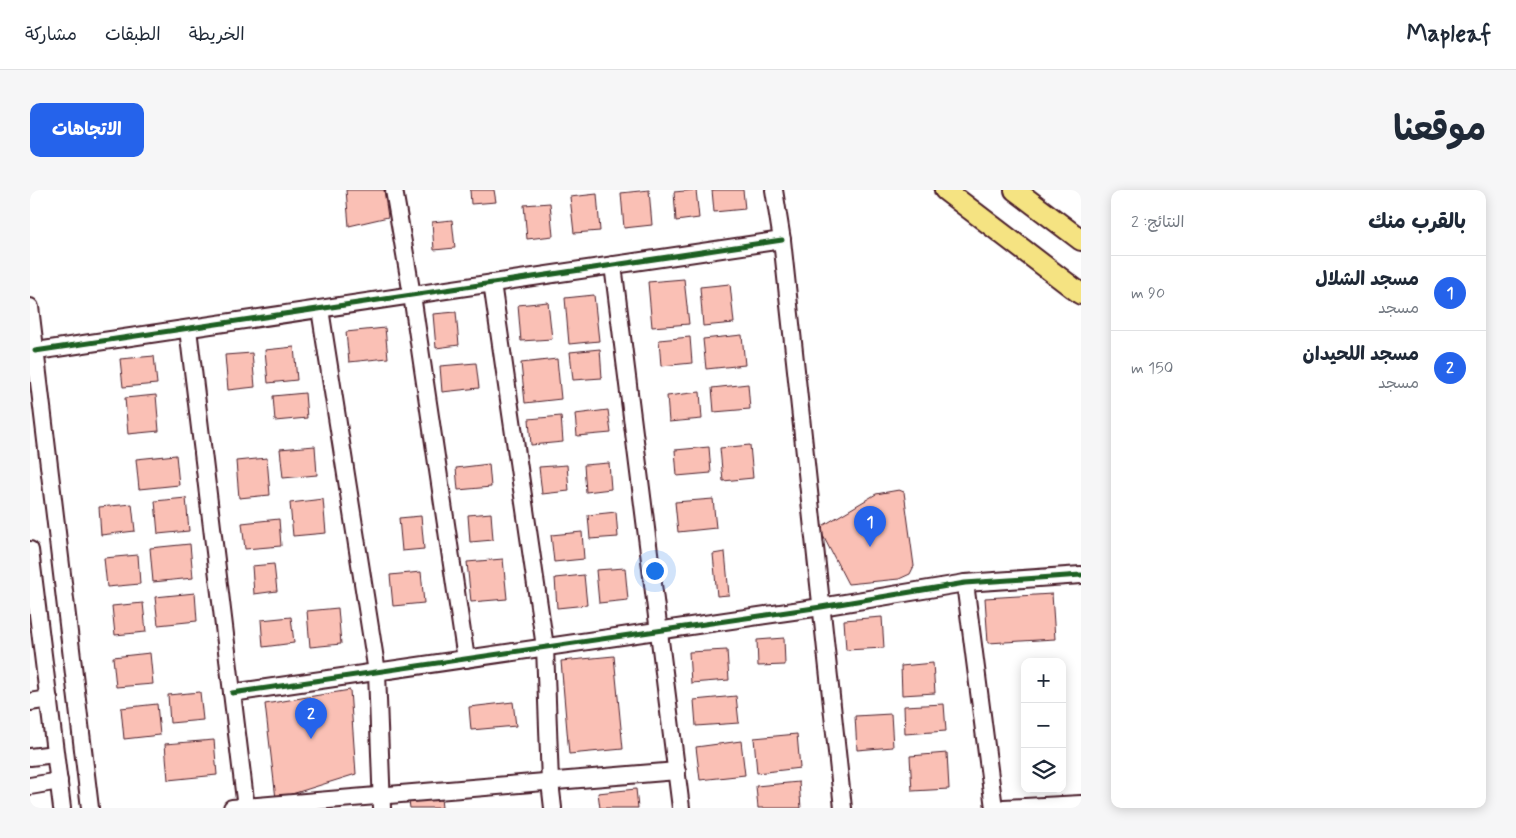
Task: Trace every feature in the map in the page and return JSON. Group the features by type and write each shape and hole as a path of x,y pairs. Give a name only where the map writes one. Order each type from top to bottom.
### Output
{"main road":[{"path":"945,190 1081,294"},
{"path":"1024,192 1081,240"}],"street":[{"path":"394,190 412,295 466,659"},
{"path":"774,190 782,240 843,808"},
{"path":"33,351 782,240"},
{"path":"613,265 681,808"},
{"path":"492,283 545,647 550,782 553,808"},
{"path":"30,307 33,351 89,800 60,795 30,786"},
{"path":"320,309 377,672 382,802"},
{"path":"188,328 232,693 242,808 382,802 550,782 677,771"},
{"path":"30,550 60,795"},
{"path":"232,693 821,607 965,583 1081,575"},
{"path":"965,583 994,808"},
{"path":"30,702 49,699"},
{"path":"30,757 55,754"},
{"path":"1004,808 1081,804"}],"building":[{"path":"346,190 384,190 388,217 349,226"},
{"path":"470,190 494,190 496,202 471,204"},
{"path":"649,190 652,225 624,228 621,193"},
{"path":"696,190 699,218 676,221 674,192"},
{"path":"712,190 743,190 745,209 714,212"},
{"path":"597,194 600,231 574,233 570,197"},
{"path":"550,203 553,236 527,239 524,205"},
{"path":"452,220 455,248 434,250 432,222"},
{"path":"684,279 689,324 652,327 648,282"},
{"path":"730,284 734,323 703,326 700,287"},
{"path":"594,295 599,341 569,344 565,298"},
{"path":"548,302 552,339 521,341 518,305"},
{"path":"456,312 459,345 436,348 433,314"},
{"path":"385,328 388,358 349,362 346,332"},
{"path":"742,335 745,365 706,369 703,339"},
{"path":"690,337 692,363 661,366 659,340"},
{"path":"294,347 297,380 268,383 265,350"},
{"path":"600,349 602,378 573,380 570,352"},
{"path":"252,353 255,387 228,390 225,355"},
{"path":"154,356 157,384 123,387 120,359"},
{"path":"557,359 561,399 525,403 521,363"},
{"path":"476,363 479,388 442,392 440,366"},
{"path":"748,384 750,409 714,412 712,388"},
{"path":"700,392 702,419 669,422 667,396"},
{"path":"305,393 307,418 275,421 273,396"},
{"path":"156,395 159,431 128,434 125,398"},
{"path":"608,410 611,433 577,436 575,414"},
{"path":"561,416 563,442 531,445 529,419"},
{"path":"750,445 753,478 723,481 720,448"},
{"path":"315,446 317,475 283,478 280,449"},
{"path":"709,447 711,473 677,476 675,450"},
{"path":"176,455 179,485 139,489 136,459"},
{"path":"267,458 270,495 239,498 236,461"},
{"path":"609,463 611,489 586,492 584,465"},
{"path":"489,464 491,487 458,490 456,468"},
{"path":"567,465 569,491 542,494 539,467"},
{"path":"899,490 904,492 914,566 910,574 899,579 848,584 819,528 876,494"},
{"path":"186,498 189,531 158,534 155,501"},
{"path":"323,499 326,533 293,536 290,503"},
{"path":"713,499 716,528 678,532 675,502"},
{"path":"132,504 135,531 101,535 99,507"},
{"path":"616,512 618,537 590,539 588,515"},
{"path":"491,513 493,540 470,542 468,515"},
{"path":"421,516 424,549 402,551 399,518"},
{"path":"279,519 281,546 245,549 242,523"},
{"path":"582,532 584,559 554,562 551,535"},
{"path":"190,544 193,578 153,582 150,548"},
{"path":"725,552 729,595 717,596 713,554"},
{"path":"138,555 140,584 107,587 104,558"},
{"path":"503,559 507,599 471,602 467,562"},
{"path":"274,564 277,591 254,594 252,566"},
{"path":"625,568 628,600 599,603 596,570"},
{"path":"421,572 424,603 393,606 390,575"},
{"path":"584,575 587,605 557,608 555,578"},
{"path":"195,593 197,621 158,625 155,597"},
{"path":"1052,594 1055,639 988,643 985,598"},
{"path":"143,603 146,632 115,635 112,606"},
{"path":"338,608 341,644 310,647 307,611"},
{"path":"291,617 294,643 263,647 261,620"},
{"path":"882,617 884,648 846,650 844,620"},
{"path":"784,638 785,665 758,666 757,640"},
{"path":"727,650 729,680 691,683 689,652"},
{"path":"150,653 153,684 116,687 113,657"},
{"path":"614,656 623,749 569,754 561,661"},
{"path":"933,663 935,693 902,695 901,666"},
{"path":"350,690 356,774 276,799 265,704"},
{"path":"200,692 203,720 170,723 168,695"},
{"path":"736,696 739,723 696,726 694,700"},
{"path":"513,702 516,726 471,730 469,707"},
{"path":"157,704 160,735 124,739 121,708"},
{"path":"944,704 946,731 905,734 904,706"},
{"path":"891,714 893,747 857,750 855,716"},
{"path":"797,734 800,768 757,773 754,738"},
{"path":"214,740 217,775 168,780 165,744"},
{"path":"741,741 745,775 700,780 696,747"},
{"path":"947,753 949,789 912,791 910,756"},
{"path":"799,782 801,808 758,808 756,786"},
{"path":"636,789 638,808 600,808 598,793"},
{"path":"441,798 442,808 410,808 409,801"}],"cycle path":[{"path":"35,351 782,240"},
{"path":"232,693 821,607 965,583 1081,575"}],"place":[{"name":"مسجد الشلال","path":"870,547"},
{"name":"مسجد اللحيدان","path":"311,739"}]}
